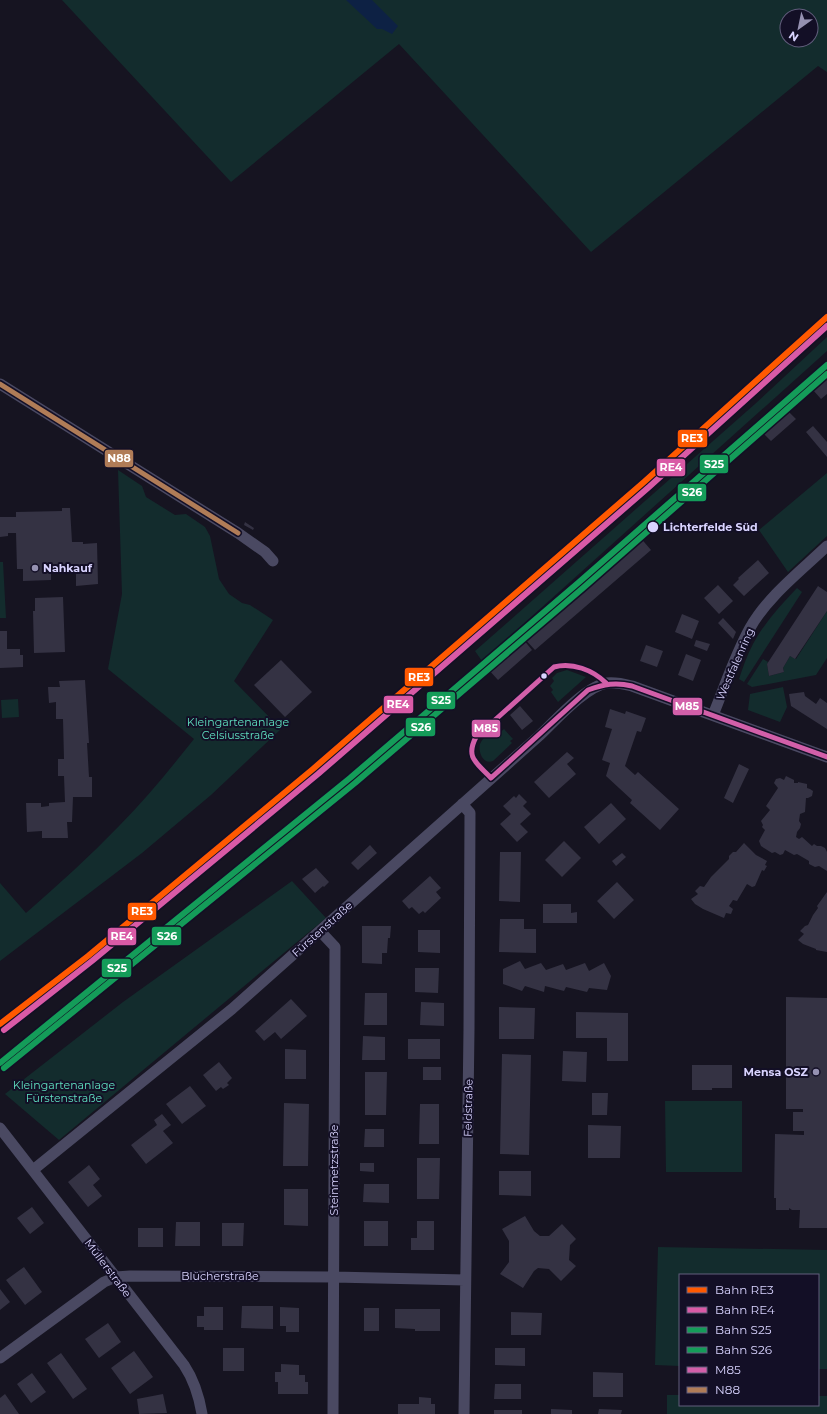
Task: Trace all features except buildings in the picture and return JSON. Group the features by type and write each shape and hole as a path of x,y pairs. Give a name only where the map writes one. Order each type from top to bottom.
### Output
{"street":[{"path":"0,384 238,534 265,552 273,561"},
{"name":"Westfalenring","path":"713,715 750,628 774,597 827,546"},
{"name":"Fürstenstraße","path":"33,1170 232,1009 588,690 606,683 624,684 713,715"},
{"path":"713,715 827,757"},
{"name":"Feldstraße","path":"462,804 470,813 464,1414"},
{"name":"Steinmetzstraße","path":"320,931 335,948 333,1414"},
{"name":"Müllerstraße","path":"0,1128 184,1365 192,1377 202,1414"},
{"name":"Blücherstraße","path":"0,1358 104,1282 116,1277 334,1277 465,1280"}],"green space":[{"path":"62,0 827,0 827,72 818,66 591,252 399,44 231,182"},
{"path":"827,337 827,351 482,661 475,651 755,404"},
{"name":"Kleingartenanlage Celsiusstraße","path":"118,470 142,486 146,497 175,515 186,514 205,527 210,536 219,579 229,594 242,603 250,605 273,620 234,681 281,729 211,795 142,853 0,961 0,883 26,913 109,837 158,784 194,739 108,669 122,594"},
{"path":"827,473 827,536 788,572 759,530"},
{"path":"0,562 3,562 6,618 0,618"},
{"path":"797,588 802,592 744,682 739,679 749,652 757,636 773,614"},
{"path":"827,611 827,658 816,675 752,687 747,684 763,659 768,662 769,676 784,672 783,668 790,656 796,659"},
{"path":"567,670 586,677 558,702 551,692 553,690 550,686 554,681 552,678 557,673"},
{"path":"783,687 787,707 780,722 748,710 750,694"},
{"path":"18,699 19,717 2,718 1,700"},
{"path":"504,729 513,739 510,741 512,743 493,761 486,761 482,757 480,751 481,742 490,732 495,737"},
{"name":"Kleingartenanlage Fürstenstraße","path":"292,881 326,918 59,1140 5,1094 123,1002"},
{"path":"665,1101 742,1101 742,1172 666,1172"},
{"path":"658,1247 827,1250 827,1369 819,1369 819,1274 679,1274 679,1366 655,1365"},
{"path":"667,1395 679,1395 679,1406 819,1406 819,1396 827,1396 827,1414 667,1414"}],"water":[{"path":"346,0 372,0 398,26 392,34 382,29 377,29"}],"rail line":[{"name":"RE3","path":"0,1024 88,956 313,769 644,482 827,317"},
{"name":"RE4","path":"4,1030 92,961 318,774 649,487 827,326"},
{"name":"S25","path":"0,1063 350,778 578,583 827,365"},
{"name":"S26","path":"4,1068 355,783 583,588 827,374"}],"transit line":[{"name":"N88","path":"0,384 238,533"},
{"name":"M85","path":"606,683 595,674 582,668 575,666 554,667 476,737 472,750 474,760 491,778 588,690 599,686 615,684 632,686 827,757"}],"place":[{"name":"Lichterfelde Süd","path":"653,527"},
{"name":"Nahkauf","path":"35,568"},
{"name":"Mensa OSZ","path":"816,1072"}]}
